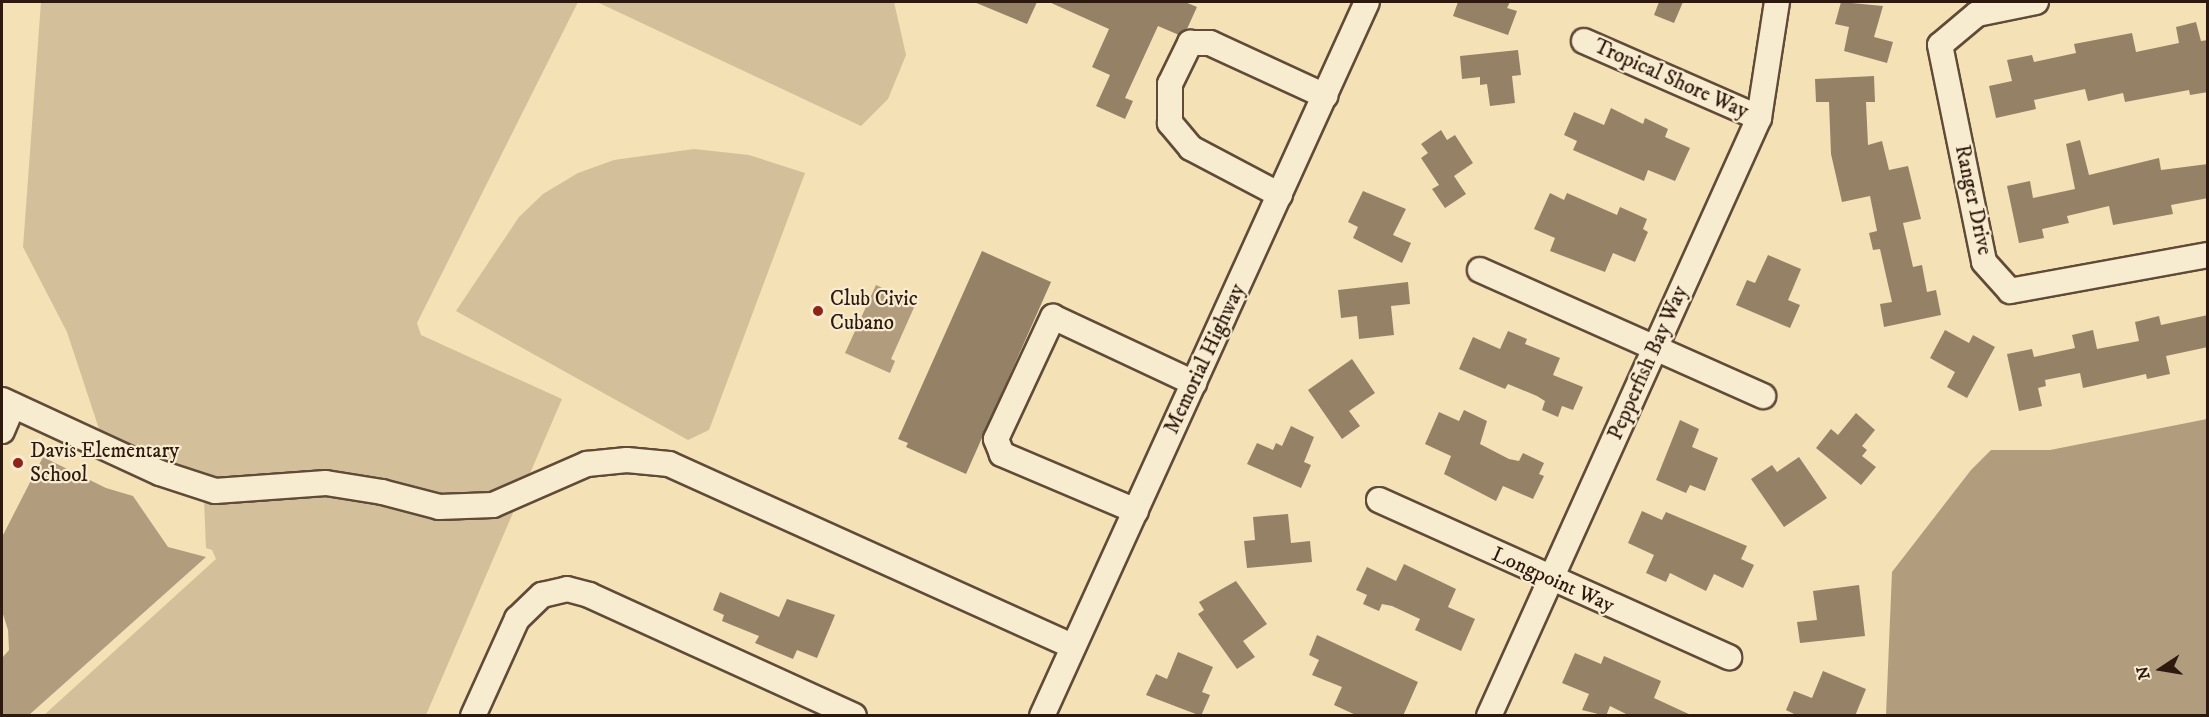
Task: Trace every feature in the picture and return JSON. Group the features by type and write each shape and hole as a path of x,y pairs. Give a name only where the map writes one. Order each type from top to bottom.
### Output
{"street":[{"name":"Memorial Highway","path":"1042,716 1367,2"},
{"name":"Pepperfish Bay Way","path":"1489,716 1759,118 1777,2"},
{"name":"Ranger Drive","path":"2036,2 1977,14 1940,45 1984,261 2010,291 2208,255"},
{"name":"Tropical Shore Way","path":"1584,41 1759,118"},
{"path":"1280,195 1191,148 1170,123 1170,84 1190,43 1210,43 1325,96"},
{"path":"1480,270 1762,396"},
{"path":"1136,511 1002,454 996,439 1053,317 1194,383"},
{"path":"2,431 7,403 160,473 215,491 326,483 382,492 439,507 493,505 587,464 627,460 669,464 1072,646"},
{"name":"Longpoint Way","path":"1379,500 1551,580 1729,657"},
{"path":"473,716 517,619 542,595 567,590 589,595 854,716"}],"shaded area":[{"path":"41,2 578,2 417,323 421,335 562,399 426,715 44,715 216,559 212,550 206,548 203,476 103,441 67,332 23,247"},
{"path":"597,2 894,2 906,55 888,99 861,126"},
{"path":"694,149 749,155 805,173 709,430 688,440 456,311 519,217 543,194 578,173 614,160"},
{"path":"876,285 916,303 891,359 895,361 890,373 845,353"},
{"path":"2207,419 2207,715 1886,715 1892,572 1971,470 1991,450 2050,450"},
{"path":"43,457 106,488 133,496 168,547 206,557 29,715 2,715 2,658 9,650 8,630 2,611 2,537"}],"building":[{"path":"974,2 1037,2 1027,24"},
{"path":"1049,2 1185,2 1197,7 1187,29 1179,35 1158,26 1125,98 1133,101 1125,119 1096,106 1110,75 1092,67 1109,29"},
{"path":"1458,2 1510,2 1507,8 1517,11 1508,35 1453,16"},
{"path":"1659,2 1683,2 1674,23 1654,15"},
{"path":"1841,2 1883,6 1874,37 1893,42 1887,63 1844,51 1849,27 1835,24"},
{"path":"2196,22 2201,41 2208,40 2208,92 2190,95 2189,90 2125,102 2123,93 2088,101 2085,89 2034,100 2036,109 1996,118 1989,86 2012,81 2007,60 2032,55 2034,62 2076,53 2074,44 2132,33 2136,52 2179,43 2176,27"},
{"path":"1518,50 1521,75 1512,76 1515,103 1490,106 1487,84 1480,85 1480,77 1462,79 1460,56"},
{"path":"1874,76 1875,102 1866,102 1868,145 1882,141 1889,170 1908,166 1921,219 1903,223 1913,267 1922,265 1927,292 1936,290 1941,315 1884,327 1880,304 1892,302 1880,249 1873,250 1869,233 1877,231 1870,196 1842,202 1831,154 1829,102 1816,102 1815,79"},
{"path":"1611,108 1643,124 1645,118 1668,129 1665,137 1690,148 1675,181 1648,170 1644,181 1573,150 1577,141 1564,135 1574,112 1604,125"},
{"path":"1441,130 1447,140 1455,135 1473,163 1454,176 1466,194 1445,208 1432,189 1439,185 1421,158 1428,153 1421,144"},
{"path":"2080,140 2089,175 2159,158 2161,170 2208,164 2208,198 2171,205 2173,214 2113,225 2109,206 2067,216 2069,223 2042,229 2044,238 2019,243 2007,186 2030,181 2033,198 2075,189 2066,144"},
{"path":"1363,191 1406,209 1393,235 1411,243 1402,263 1353,238 1358,227 1348,222"},
{"path":"1550,193 1564,200 1567,193 1617,215 1620,207 1647,219 1643,229 1648,232 1635,262 1613,253 1605,272 1550,251 1555,238 1534,229"},
{"path":"982,251 1051,282 966,474 906,447 908,443 898,439"},
{"path":"1768,255 1801,269 1788,300 1800,305 1790,328 1736,305 1747,280 1755,283"},
{"path":"1408,282 1410,304 1391,306 1394,335 1359,339 1357,316 1341,318 1338,290"},
{"path":"2208,315 2208,347 2166,356 2170,374 2147,379 2146,374 2083,388 2080,373 2045,380 2046,386 2038,388 2042,406 2019,411 2007,354 2032,349 2034,357 2075,348 2072,335 2093,330 2097,349 2139,341 2135,322 2159,316 2161,325"},
{"path":"1945,330 1969,343 1973,335 1995,347 1967,398 1947,387 1955,372 1930,358"},
{"path":"1508,331 1527,339 1525,344 1560,358 1553,375 1583,387 1573,410 1562,406 1558,417 1542,410 1545,401 1537,396 1508,384 1505,389 1459,369 1473,337 1500,349"},
{"path":"1352,359 1375,393 1349,411 1360,426 1342,439 1308,390"},
{"path":"1464,410 1487,421 1480,444 1509,459 1519,461 1523,453 1544,463 1539,474 1544,476 1533,499 1503,486 1496,501 1444,474 1451,456 1425,444 1439,412 1459,421"},
{"path":"1856,413 1875,430 1862,446 1867,450 1862,456 1876,467 1861,485 1816,448 1831,429 1838,435"},
{"path":"1680,420 1699,429 1692,447 1718,458 1705,491 1690,485 1686,493 1656,480"},
{"path":"1291,426 1314,437 1304,462 1311,465 1301,488 1247,464 1257,443 1273,450 1276,443 1282,446"},
{"path":"1799,457 1827,498 1784,527 1751,479 1772,465 1777,472"},
{"path":"1642,511 1662,520 1666,512 1747,546 1741,559 1754,565 1743,588 1714,574 1706,591 1670,573 1666,582 1646,573 1654,555 1628,543"},
{"path":"1288,514 1291,543 1310,541 1312,562 1247,568 1244,541 1255,540 1253,517"},
{"path":"1404,564 1456,589 1448,607 1475,619 1461,651 1415,630 1420,619 1392,606 1382,604 1379,611 1363,604 1367,595 1356,590 1367,567 1396,581"},
{"path":"1236,581 1267,624 1243,641 1255,657 1237,669 1198,614 1204,610 1199,602"},
{"path":"1859,585 1865,636 1800,643 1797,622 1817,620 1813,591"},
{"path":"720,592 779,617 787,599 835,615 817,658 797,650 793,659 755,643 759,636 722,621 724,615 713,610"},
{"path":"1317,635 1418,682 1403,716 1358,716 1334,705 1342,687 1312,675 1319,660 1309,655"},
{"path":"1178,652 1213,667 1202,692 1210,695 1201,716 1146,695 1156,674 1167,679"},
{"path":"1575,653 1601,664 1604,656 1661,681 1654,698 1693,716 1630,716 1610,706 1606,716 1582,710 1589,694 1562,683"},
{"path":"1823,671 1866,689 1855,716 1798,716 1786,710 1794,691 1812,698"}],"place":[{"name":"Club Civic Cubano","path":"818,311"},
{"name":"Davis Elementary School","path":"18,463"}]}
